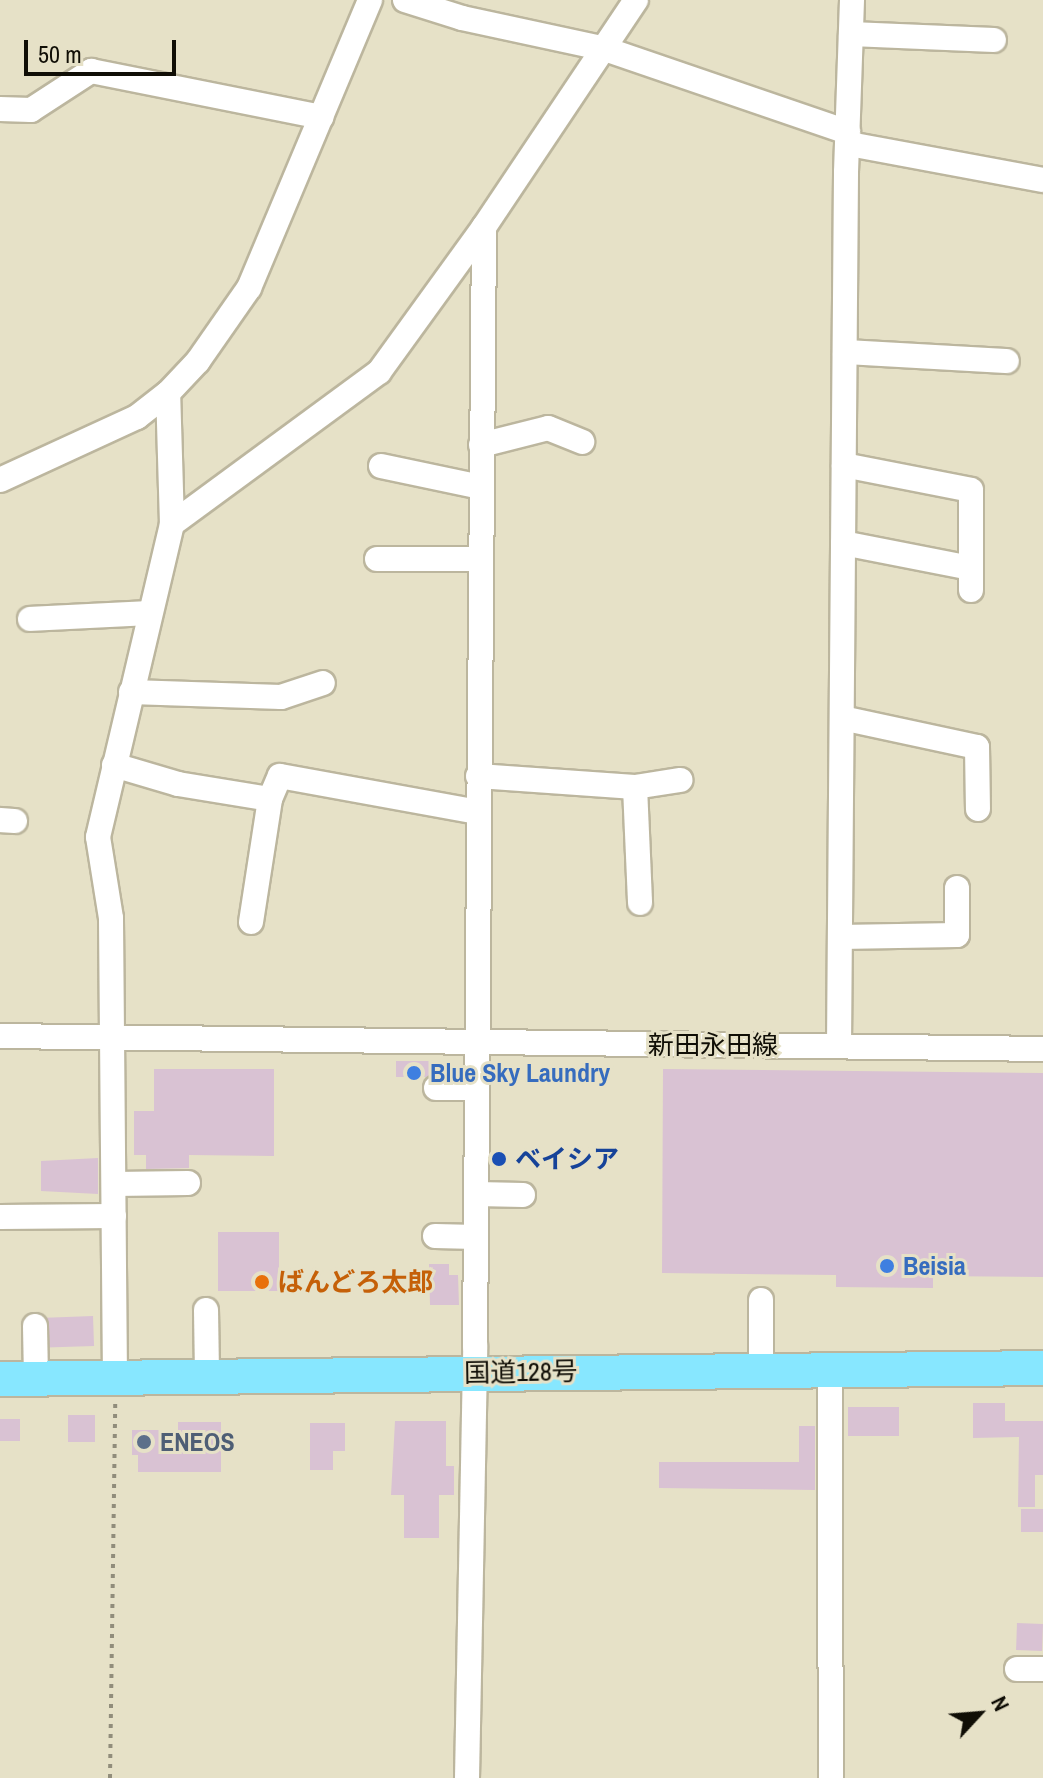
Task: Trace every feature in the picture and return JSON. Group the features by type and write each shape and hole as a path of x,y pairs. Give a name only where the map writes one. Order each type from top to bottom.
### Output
{"highway":[{"name":"国道128号","path":"0,1379 1043,1368"}],"street":[{"path":"0,480 137,417 168,393 198,361 249,288 370,0"},
{"path":"405,0 462,18 605,49 848,138 1043,180"},
{"path":"172,524 379,372 484,227 636,0"},
{"path":"839,1046 845,352 852,0"},
{"path":"851,34 994,40"},
{"path":"0,109 31,110 91,71 321,117"},
{"path":"467,1778 477,1194 484,227"},
{"path":"845,352 1007,361"},
{"path":"115,1379 111,918 98,837 148,613 172,524 168,393"},
{"path":"481,445 548,428 582,442"},
{"path":"843,543 971,579 971,490 844,465"},
{"path":"381,466 481,487"},
{"path":"377,559 480,559"},
{"path":"30,619 148,613"},
{"path":"131,692 281,697 323,683"},
{"path":"842,718 977,747 978,809"},
{"path":"114,765 178,784 270,799"},
{"path":"251,922 270,799 280,776 478,812"},
{"path":"478,776 635,787 680,780"},
{"path":"635,787 640,903"},
{"path":"840,937 957,935 957,888"},
{"name":"新田永田線","path":"0,1036 1043,1049"},
{"path":"436,1088 477,1088"},
{"path":"114,1184 188,1183"},
{"path":"477,1194 523,1195"},
{"path":"0,1217 114,1216"},
{"path":"435,1236 476,1237"},
{"path":"761,1300 761,1371"},
{"path":"206,1310 207,1377"},
{"path":"35,1326 36,1379"},
{"path":"830,1370 831,1778"},
{"path":"1017,1669 1043,1669"}],"path":[{"path":"110,1778 115,1379"}],"building":[{"path":"396,1061 434,1061 434,1073 426,1077 396,1077"},
{"path":"154,1069 274,1069 274,1156 189,1155 189,1168 146,1169 146,1155 134,1155 134,1111 154,1111"},
{"path":"663,1069 1043,1073 1043,1277 933,1276 933,1288 836,1287 836,1275 662,1273"},
{"path":"98,1158 98,1194 41,1191 41,1161"},
{"path":"218,1232 279,1232 279,1291 218,1291"},
{"path":"429,1264 449,1264 449,1275 458,1275 459,1305 430,1305"},
{"path":"93,1316 94,1346 47,1348 46,1318"},
{"path":"973,1403 1005,1403 1005,1421 1043,1421 1043,1475 1035,1475 1035,1507 1018,1507 1019,1437 973,1438"},
{"path":"848,1407 899,1407 899,1436 848,1436"},
{"path":"68,1415 95,1415 95,1442 68,1442"},
{"path":"0,1419 20,1419 20,1441 0,1441"},
{"path":"395,1421 446,1421 446,1466 454,1466 454,1495 439,1495 439,1538 404,1538 404,1495 391,1495"},
{"path":"178,1422 221,1422 221,1472 138,1472 138,1455 132,1455 132,1430 178,1430"},
{"path":"310,1423 345,1423 345,1451 333,1451 333,1470 310,1470"},
{"path":"799,1426 815,1426 815,1490 659,1488 659,1462 799,1462"},
{"path":"1021,1509 1043,1509 1043,1532 1021,1532"},
{"path":"1017,1623 1043,1624 1042,1651 1016,1650"}],"place":[{"name":"Blue Sky Laundry","path":"414,1073"},
{"name":"ベイシア","path":"499,1159"},
{"name":"Beisia","path":"887,1266"},
{"name":"ばんどろ太郎","path":"262,1282"},
{"name":"ENEOS","path":"144,1442"}]}
